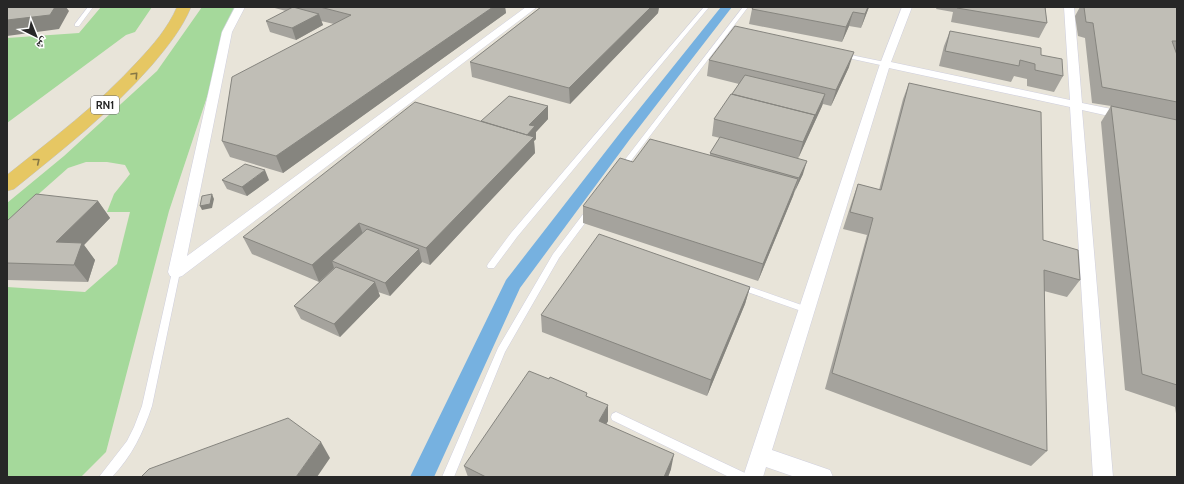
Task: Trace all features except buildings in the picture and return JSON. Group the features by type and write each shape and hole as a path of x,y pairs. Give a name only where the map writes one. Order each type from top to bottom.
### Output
{"highway":[{"name":"RN1","path":"7,168 66,121 118,75 136,55 169,7"},
{"name":"RN1","path":"7,185 106,103 135,75 180,18 184,7"}],"street":[{"path":"176,272 227,32 240,7"},
{"path":"176,272 532,7"},
{"path":"752,477 885,64 907,7"},
{"path":"1069,7 1103,477"},
{"path":"885,64 1138,118"},
{"path":"759,455 823,477"}],"lane":[{"path":"77,25 92,7"},
{"path":"491,266 514,235 707,7"},
{"path":"615,177 731,32 746,7"},
{"path":"833,53 885,64"},
{"path":"448,477 501,351 556,256 597,201"},
{"path":"105,477 133,444 141,425 147,406 176,272"},
{"path":"733,284 807,310"},
{"path":"616,418 741,477"}],"green space":[{"path":"101,7 152,7 135,32 126,35 7,123 7,38 79,33"},
{"path":"202,7 237,7 169,211 106,452 81,477 7,477 7,287 85,292 117,264 130,212 107,212 114,194 130,174 125,165 107,162 86,162 68,168 7,222 7,203 64,156 157,71"}],"waterway":[{"path":"422,477 512,285 625,136 727,7"}]}
